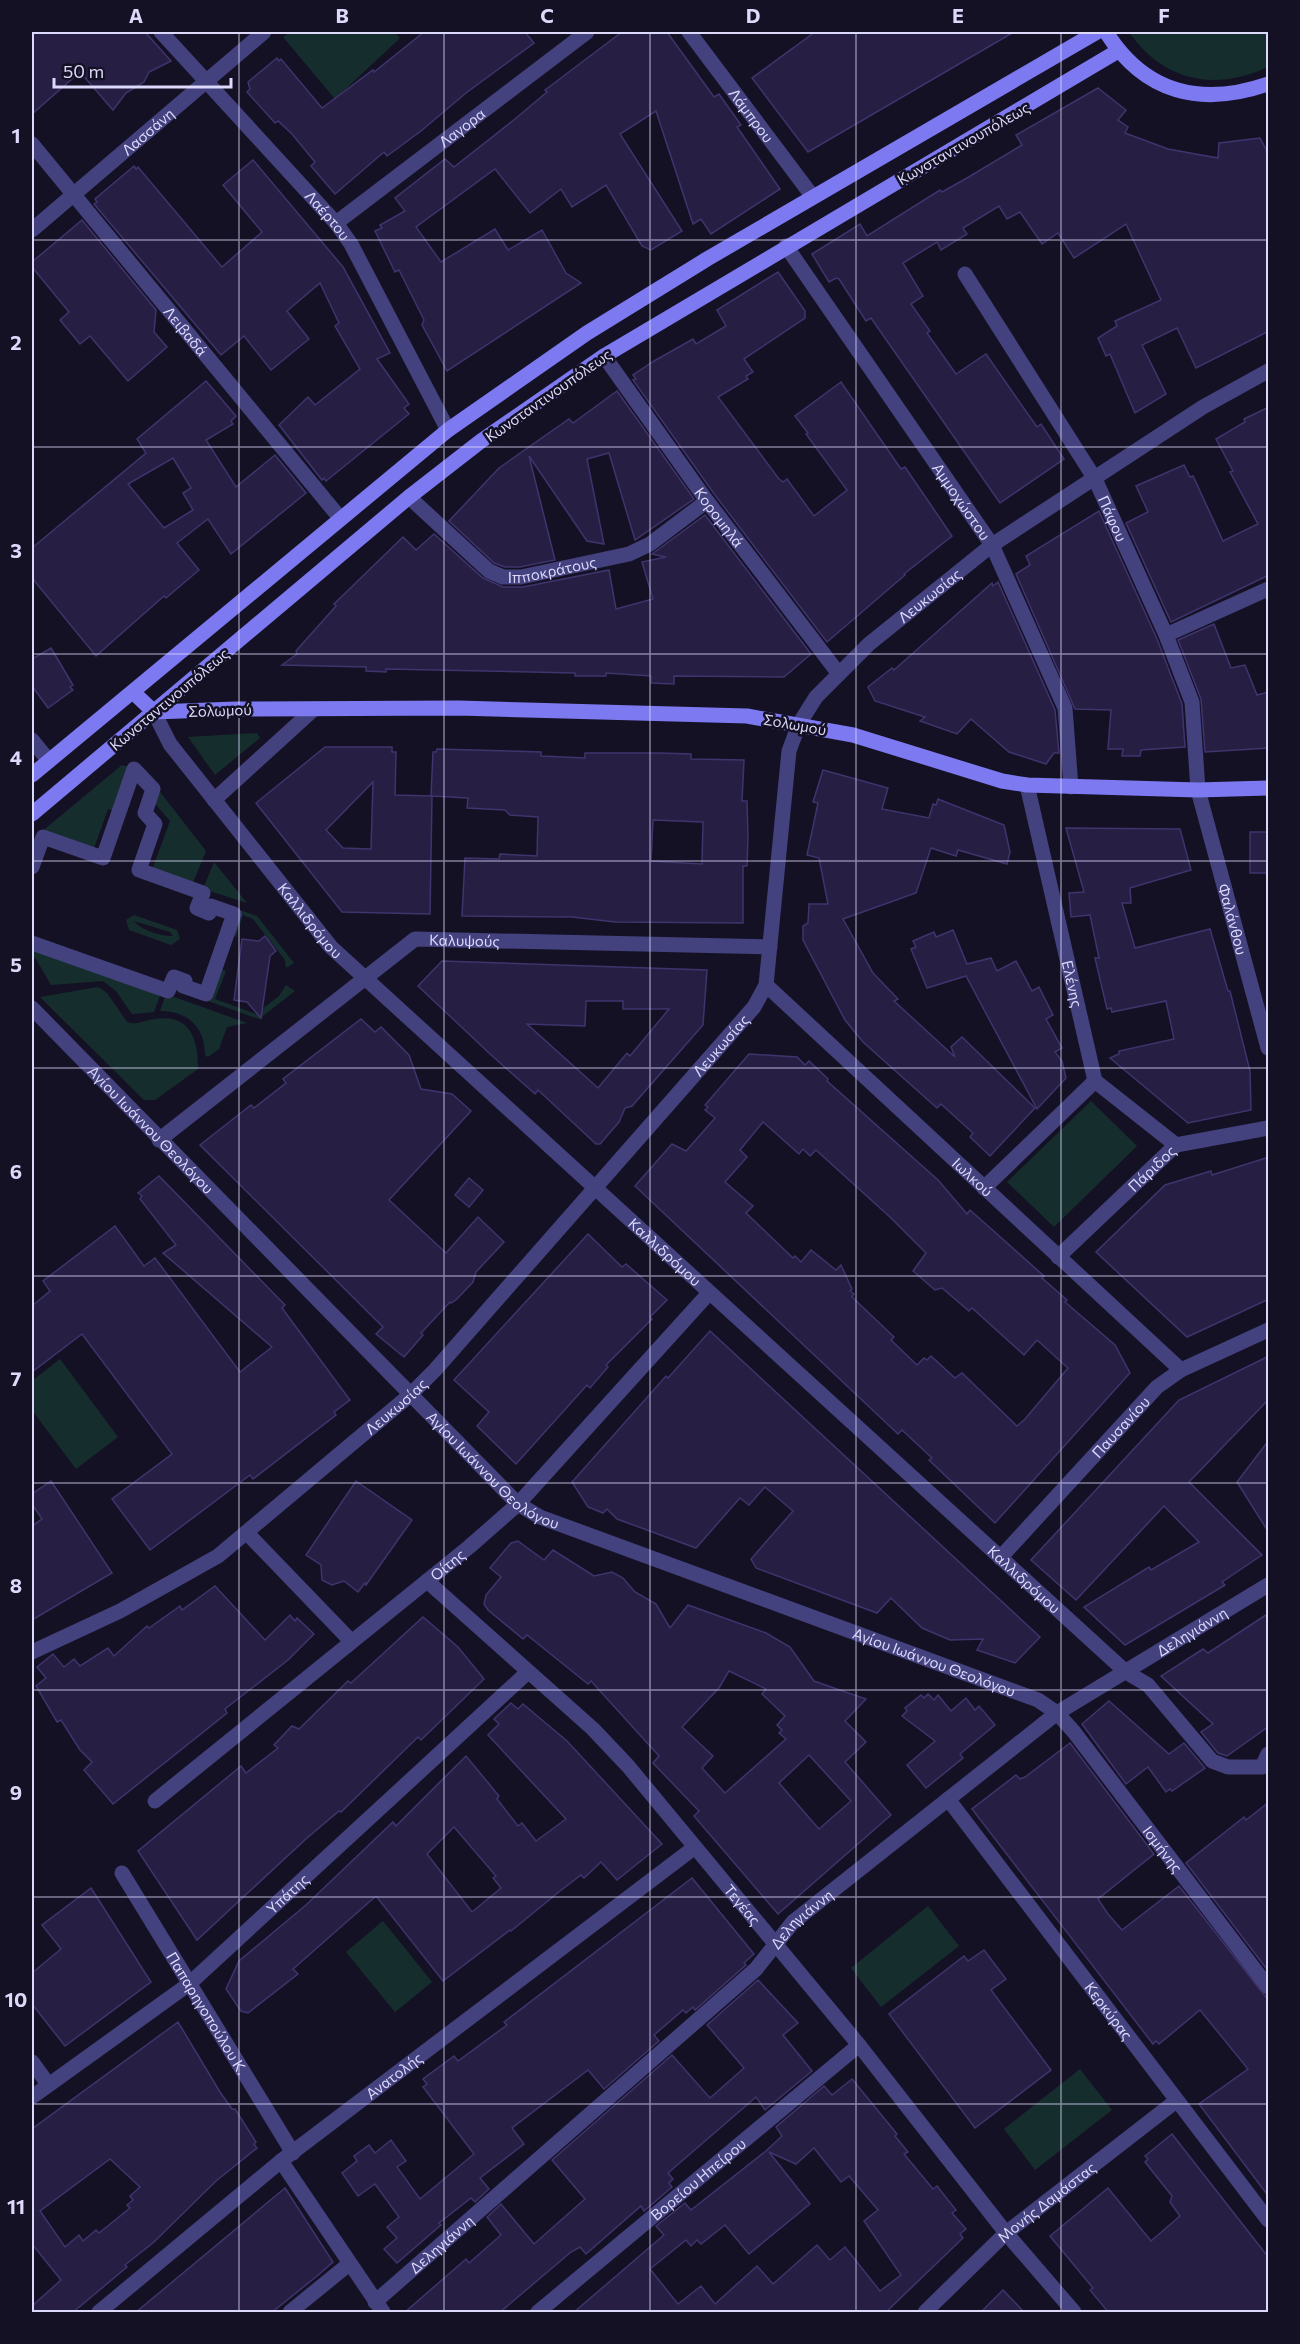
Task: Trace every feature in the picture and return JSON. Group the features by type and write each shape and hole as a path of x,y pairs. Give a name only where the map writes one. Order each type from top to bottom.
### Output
{"main road":[{"name":"Κωνσταντινουπόλεως","path":"32,775 134,693 340,518 448,430 587,333 813,197 1097,32"},
{"path":"1106,32 1118,51 1136,68 1159,84 1186,93 1223,96 1269,84"},
{"name":"Κωνσταντινουπόλεως","path":"32,814 481,441 604,356 1118,51"},
{"path":"134,693 154,712"},
{"name":"Σολωμού","path":"154,712 314,709 672,712 747,716 853,735 1002,781 1027,785 1198,790 1269,788"}],"street":[{"name":"Λαέρτου","path":"161,32 336,224 351,244 448,430"},
{"name":"Λασσάνη","path":"32,230 264,32"},
{"name":"Λαγορα","path":"336,224 587,32"},
{"name":"Λάμπρου","path":"689,32 813,197"},
{"name":"Λειβαδά","path":"32,144 340,518"},
{"name":"Αμμοχώστου","path":"786,246 992,545 1065,708 1071,787"},
{"name":"Πάφου","path":"965,274 1095,479 1166,635 1192,702 1198,790"},
{"name":"Κορομηλά","path":"604,356 707,501 838,674"},
{"name":"Λευκωσίας","path":"32,1652 166,1587 218,1556 410,1395 435,1370 754,1007 766,985 789,751 799,724 816,697 838,674 869,644 992,545 1203,407 1269,371"},
{"name":"Ιπποκράτους","path":"410,498 489,571 503,577 521,577 629,554 650,543 707,501"},
{"path":"1166,635 1269,589"},
{"path":"214,800 314,709"},
{"name":"Καλλιδρόμου","path":"154,712 170,744 332,947 1126,1672 1148,1685 1212,1761 1228,1767 1267,1765"},
{"path":"32,740 49,761"},
{"path":"32,867 43,837 103,858 134,769 153,789 145,813 155,824 139,870 203,893 197,908 208,913 211,906 234,914 206,994 183,986 185,981 174,977 168,991 32,943"},
{"name":"Ελένης","path":"1027,785 1095,1081"},
{"name":"Φαλάνθου","path":"1198,790 1269,1048"},
{"name":"Καλυψούς","path":"159,1140 415,939 770,947"},
{"name":"Ιωλκού","path":"766,985 1181,1370"},
{"name":"Αγίου Ιωάννου Θεολόγου","path":"32,1008 518,1504 540,1517 1007,1687 1038,1700 1057,1713"},
{"path":"984,1188 1095,1081 1176,1145"},
{"name":"Πάριδος","path":"1058,1257 1176,1145 1269,1128"},
{"name":"Οίτης","path":"155,1801 428,1581 518,1504 709,1293"},
{"name":"Παυσανίου","path":"1000,1558 1157,1387 1181,1370 1269,1330"},
{"path":"247,1533 351,1641"},
{"name":"Τεγέας","path":"428,1581 612,1748 859,2045 1006,2233 1074,2313"},
{"name":"Δεληγιάννη","path":"379,2307 756,1969 794,1922 1057,1713 1269,1585"},
{"name":"Υπάτης","path":"32,2097 189,1984 528,1672"},
{"name":"Ισμήνης","path":"1057,1713 1269,1987"},
{"name":"Κερκύρας","path":"948,1799 1269,2220"},
{"name":"Ανατολής","path":"99,2313 287,2157 695,1847"},
{"name":"Παπαρηγοπούλου Κ.","path":"122,1873 189,1984 349,2264 379,2307"},
{"name":"Βορείου Ηπείρου","path":"538,2313 859,2045"},
{"path":"32,2062 48,2084"},
{"name":"Μονής Δαμάστας","path":"925,2313 1006,2233 1176,2100"},
{"path":"290,2313 349,2264"}],"green space":[{"path":"290,32 394,32 400,38 335,99 283,37"},
{"path":"1129,32 1268,32 1268,67 1248,75 1228,79 1209,80 1191,77 1157,62"},
{"path":"257,733 260,738 215,775 188,737"},
{"path":"122,765 132,768 117,812 108,809 93,851 40,833"},
{"path":"157,788 206,851 192,885 152,870 170,821 152,800"},
{"path":"214,862 247,903 203,889"},
{"path":"203,897 257,916 294,963 286,968 285,960 253,919 243,915 236,937 229,934 237,913"},
{"path":"134,915 177,930 180,939 171,945 129,930 126,920","holes":["134,921 170,932 173,936 158,934 141,927"]},
{"path":"32,946 161,993 154,1012 132,1014 116,991 103,981 51,985 32,956"},
{"path":"219,968 226,971 215,999 256,1014 279,996 286,985 295,991 259,1019 171,988 207,998"},
{"path":"98,987 107,993 127,1022 137,1023 167,1018 184,1025 194,1039 198,1069 155,1100 144,1100 40,997"},
{"path":"166,994 247,1023 227,1027 219,1049 208,1057 205,1055 202,1036 193,1023 179,1014 160,1011"},
{"path":"1091,1101 1137,1146 1054,1227 1007,1182"},
{"path":"60,1359 118,1437 76,1469 32,1410 32,1381"},
{"path":"928,1906 959,1946 881,2007 851,1968"},
{"path":"383,1921 432,1982 395,2012 346,1952"},
{"path":"1080,2069 1112,2110 1035,2170 1004,2129"}],"building":[{"path":"32,32 145,32 171,61 149,72 144,82 126,93 113,110 80,72 32,114"},
{"path":"424,32 525,32 534,43 466,93 387,156 384,152 335,194 311,166 315,162 292,134 278,121 275,123 247,92 250,89 248,82 277,58 279,61 281,59 322,108 373,70 374,72"},
{"path":"622,32 667,32 714,97 719,94 741,125 737,127 780,189 711,234 701,219 693,224 656,111 620,134 682,231 651,250 642,246 606,185 572,207 561,189 530,213 495,169 416,227 441,262 495,229 508,250 542,230 566,273 581,283 447,371 422,325 424,320 399,270 395,272 375,231 382,228 380,225 405,211 395,198 445,159 454,167 547,92 545,90"},
{"path":"815,32 1014,32 808,152 752,78"},
{"path":"1098,88 1126,110 1118,120 1128,127 1125,133 1168,149 1218,158 1219,143 1260,138 1269,155 1269,331 1196,368 1177,328 1142,345 1166,394 1135,413 1110,354 1106,356 1098,338 1117,326 1115,321 1161,300 1126,224 1074,258 1058,233 1042,244 1020,212 1007,219 999,206 963,228 967,234 941,250 937,242 903,263 923,296 911,304 930,331 927,333 956,374 986,354 1037,427 1041,424 1064,459 1000,503 871,318 866,321 839,279 836,278 829,282 812,254 860,224 867,236 940,190 942,192 967,178 1022,145 1016,135"},
{"path":"253,160 343,267 390,353 377,359 409,404 404,408 409,414 326,481 324,478 322,480 279,425 308,397 315,405 360,369 335,326 339,323 320,283 287,311 309,339 271,370 244,336 221,355 94,204 97,202 95,199 134,166 136,169 138,167 222,267 262,232 223,185"},
{"path":"82,220 156,310 154,332 167,347 128,381 90,336 80,344 60,320 69,312 32,267 32,262"},
{"path":"778,272 805,311 805,318 744,359 753,372 746,376 748,379 718,397 779,479 783,482 787,479 814,516 847,490 795,416 841,382 901,469 905,467 952,536 904,574 827,642 715,495 633,380 636,379 633,375 654,361 693,339 696,344 726,326 717,310"},
{"path":"206,381 236,416 231,421 233,424 206,440 236,487 275,455 306,493 231,554 208,519 177,543 199,570 166,598 164,596 96,656 32,578 32,548 146,453 137,439","holes":["173,458 191,488 183,493 193,510 164,528 128,484"]},
{"path":"617,391 694,499 635,540 609,453 587,459 604,544 587,541 529,456 555,560 520,567 505,567 494,563 449,521 499,468 569,419 573,423"},
{"path":"1269,407 1269,575 1171,622 1126,523 1148,512 1136,486 1184,465 1190,477 1193,476 1223,541 1258,524 1230,472 1233,471 1216,439 1245,422 1244,419"},
{"path":"1099,511 1157,639 1182,704 1185,747 1141,750 1140,756 1122,756 1123,749 1108,749 1111,710 1075,709 1016,574 1030,565 1026,556"},
{"path":"705,515 811,654 784,677 674,676 674,684 651,683 651,676 606,673 606,676 575,676 575,673 386,669 386,672 366,671 366,667 282,665 297,654 296,651 336,606 334,604 403,537 416,550 434,534 483,578 503,587 523,587 609,570 616,609 653,599 642,562 666,557 652,554"},
{"path":"998,582 1055,710 1059,753 1054,753 1046,764 1009,752 971,719 957,734 920,721 925,717 875,701 868,687 892,668 894,670 992,583 993,586"},
{"path":"1214,624 1231,668 1245,665 1257,695 1269,692 1269,748 1205,752 1201,699 1178,640"},
{"path":"51,648 73,685 70,687 73,690 48,708 32,686 32,659"},
{"path":"325,747 392,747 392,752 396,752 395,795 431,796 433,752 437,749 541,752 541,756 585,758 585,753 691,754 691,759 744,760 742,801 747,801 748,837 747,866 743,866 743,923 615,922 572,917 462,916 465,858 499,859 500,854 537,856 538,817 510,815 505,810 467,808 468,798 432,796 430,914 342,912 256,803","holes":["373,782 371,849 343,848 326,830","653,820 703,822 702,864 651,861"]},
{"path":"823,770 888,788 882,809 929,818 933,804 936,805 938,799 1004,825 1010,852 1007,864 958,850 956,856 931,848 916,893 843,919 873,973 898,999 894,1001 955,1057 951,1047 962,1037 1035,1108 990,1156 970,1137 973,1133 941,1104 937,1108 863,1042 845,1020 803,940 803,926 808,923 809,904 828,904 819,858 807,855 818,803 813,802"},
{"path":"1066,828 1180,829 1191,870 1130,888 1131,903 1122,903 1135,948 1210,929 1228,991 1230,991 1250,1071 1251,1110 1188,1123 1110,1058 1119,1054 1119,1051 1174,1039 1166,1001 1112,1012 1111,1008 1107,1009 1095,958 1099,958 1090,915 1071,917 1069,893 1084,892"},
{"path":"1250,832 1269,832 1269,873 1250,873"},
{"path":"953,930 967,964 991,958 997,971 1016,961 1032,991 1039,987 1053,1015 1046,1019 1062,1048 1055,1052 1062,1061 1066,1078 1037,1109 966,976 927,988 911,949 916,947 913,941 934,932 936,937"},
{"path":"265,936 276,951 270,956 261,1018 247,1002 234,1000 242,939 259,941"},
{"path":"442,961 707,970 703,1025 632,1106 625,1108 619,1122 600,1144 596,1144 538,1090 535,1094 418,986","holes":["586,1001 623,1001 623,1009 669,1009 630,1056 627,1053 598,1088 527,1024 585,1026"]},
{"path":"361,1019 375,1032 381,1027 409,1055 421,1089 452,1094 471,1111 389,1200 446,1253 478,1217 504,1242 476,1272 473,1282 457,1299 450,1302 421,1333 423,1335 404,1357 376,1334 383,1327 200,1145 251,1105 254,1108 286,1083 283,1079"},
{"path":"749,1054 797,1057 805,1065 809,1061 828,1079 827,1081 938,1180 967,1214 970,1210 1044,1276 1042,1278 1067,1300 1065,1302 1115,1345 1130,1373 995,1523 929,1460 932,1458 902,1430 898,1434 635,1186 672,1144 686,1151 715,1118 705,1110 708,1107 705,1105","holes":["763,1122 799,1154 803,1149 810,1156 816,1150 891,1218 926,1253 913,1271 935,1290 942,1288 969,1311 972,1308 1024,1355 1037,1340 1068,1368 1017,1426 962,1373 955,1378 931,1356 927,1360 924,1358 917,1365 891,1340 894,1337 852,1297 854,1294 850,1291 852,1289 841,1265 836,1270 811,1250 801,1262 795,1256 793,1258 746,1213 753,1206 725,1182 747,1157 740,1150"]},
{"path":"1269,1157 1269,1299 1187,1337 1096,1252 1165,1185 1211,1171 1212,1175"},
{"path":"159,1176 285,1305 282,1308 350,1400 334,1412 336,1415 253,1479 250,1475 150,1550 112,1499 172,1454 82,1334 32,1372 32,1306 50,1291 43,1281 115,1226 144,1266 155,1258 240,1372 272,1347 163,1253 176,1245 140,1199 142,1196 138,1193"},
{"path":"469,1178 483,1190 469,1207 455,1195"},
{"path":"588,1234 622,1267 626,1264 667,1300 650,1317 652,1319 606,1365 608,1367 590,1388 587,1385 516,1464 477,1426 489,1412 454,1380"},
{"path":"710,1331 1040,1637 1015,1663 977,1650 983,1639 950,1640 922,1628 891,1598 877,1613 756,1568 751,1559 793,1511 765,1487 749,1505 740,1498 696,1548 617,1519 607,1509 603,1513 588,1507 572,1482 666,1376 668,1378"},
{"path":"1269,1356 1269,1399 1189,1482 1262,1555 1222,1582 1225,1585 1125,1645 1084,1607 1149,1567 1151,1570 1199,1542 1164,1506 1076,1600 1031,1560 1179,1400"},
{"path":"1269,1440 1269,1533 1237,1482"},
{"path":"51,1481 112,1573 32,1620 32,1526 42,1519 32,1504 32,1494"},
{"path":"356,1481 412,1520 366,1585 365,1583 358,1592 344,1581 332,1585 322,1580 321,1565 306,1555"},
{"path":"518,1541 544,1560 553,1550 594,1576 612,1572 623,1578 635,1592 656,1604 670,1628 688,1605 766,1633 790,1647 814,1681 866,1699 845,1721 866,1742 845,1762 891,1815 778,1914 694,1816 699,1811 653,1763 659,1756 591,1681 588,1684 527,1635 523,1639 488,1610 484,1604 486,1595 501,1577 490,1568 511,1543","holes":["729,1671 766,1689 762,1694 785,1716 777,1725 782,1730 779,1733 786,1739 725,1793 702,1768 713,1756 682,1727 719,1688","809,1755 851,1801 819,1829 779,1783"]},
{"path":"215,1586 265,1640 290,1615 295,1621 297,1618 314,1634 288,1660 225,1709 227,1713 113,1804 84,1770 92,1762 80,1750 61,1720 57,1722 36,1686 46,1678 37,1667 53,1654 64,1667 74,1659 80,1666 108,1648 114,1656 147,1626 149,1628 180,1606 182,1610"},
{"path":"1269,1613 1269,1726 1227,1756 1218,1753 1201,1732 1213,1724 1161,1676 1203,1649 1208,1653"},
{"path":"423,1617 458,1647 484,1679 421,1740 418,1737 341,1812 339,1811 307,1838 197,1940 138,1851 241,1766 246,1773 278,1748 274,1745 292,1726 299,1729 348,1681 351,1683"},
{"path":"928,1694 934,1700 938,1695 951,1711 966,1698 975,1710 979,1706 995,1725 960,1754 963,1758 926,1788 907,1765 935,1741 902,1716 907,1711 905,1708 921,1695 924,1698"},
{"path":"1109,1701 1169,1754 1184,1743 1205,1768 1172,1791 1170,1789 1166,1792 1148,1767 1126,1784 1082,1724"},
{"path":"511,1703 518,1709 523,1704 567,1741 662,1844 617,1880 601,1862 584,1878 581,1875 443,1981 376,1896 293,1969 298,1974 248,2013 241,2011 226,1989 239,1961 306,1905 393,1822 396,1826 466,1756 499,1796 497,1799 518,1826 522,1823 536,1841 566,1819 488,1735 499,1724 494,1719","holes":["454,1827 496,1876 493,1878 501,1888 472,1912 427,1854"]},
{"path":"1070,1743 1154,1854 1098,1899 1108,1914 1122,1930 1179,1886 1269,2001 1269,2197 1199,2104 1248,2069 1200,2010 1159,2044 1156,2041 1153,2044 972,1809 1016,1775 1020,1779 1025,1777"},
{"path":"1269,1802 1269,1967 1266,1968 1186,1863 1244,1817 1246,1820"},
{"path":"692,1878 754,1954 744,1963 746,1965 695,2010 693,2007 686,2013 683,2010 654,2035 659,2041 604,2089 588,2070 512,2128 524,2144 480,2178 489,2189 475,2202 471,2198 439,2223 441,2225 397,2263 384,2249 397,2238 387,2227 399,2217 375,2184 358,2196 342,2173 357,2161 354,2156 369,2145 375,2153 391,2140 406,2161 397,2167 420,2199 474,2154 423,2087 427,2084 423,2079 454,2056 458,2061 507,2025 504,2022"},
{"path":"91,1888 151,1982 65,2046 32,2004 32,1973 61,1949 42,1925"},
{"path":"984,1950 1006,1979 991,1990 1051,2070 975,2128 889,2014 964,1956 968,1961"},
{"path":"758,1980 798,2023 783,2035 812,2071 765,2110 756,2097 668,2173 673,2179 669,2183 672,2187 644,2211 641,2206 586,2254 580,2247 571,2252 499,2313 404,2313 466,2259 469,2263 501,2235 487,2217 501,2204 534,2244 585,2199 552,2160 672,2055 710,2098 744,2068 707,2025"},
{"path":"178,2022 220,2092 232,2109 235,2109 256,2142 254,2144 257,2148 216,2181 154,2242 125,2265 127,2267 72,2313 32,2313 32,2306 61,2280 32,2244 32,2129","holes":["110,2159 140,2187 130,2196 133,2200 127,2205 130,2208 99,2233 96,2230 83,2241 79,2235 65,2247 40,2211"]},
{"path":"852,2079 897,2134 895,2136 908,2152 904,2154 933,2189 937,2186 956,2210 952,2213 966,2229 960,2234 963,2238 885,2313 573,2313 664,2235 656,2226 685,2203 691,2210 766,2151 782,2136 776,2127 824,2086 832,2095","holes":["814,2148 841,2182 849,2176 878,2210 864,2221 901,2275 880,2291 845,2247 830,2260 817,2245 773,2284 757,2266 715,2304 701,2286 678,2304 650,2269 686,2240 691,2246 697,2240 701,2244 725,2225 749,2254 810,2204 769,2152 796,2164"]},
{"path":"1172,2134 1269,2258 1269,2313 1109,2313 1090,2290 1093,2288 1050,2236 1108,2188 1151,2241 1180,2216 1170,2202 1172,2196 1145,2162 1148,2159 1145,2156"},
{"path":"285,2188 333,2262 317,2276 271,2313 135,2313"},
{"path":"1003,2290 1025,2313 980,2313"}]}
